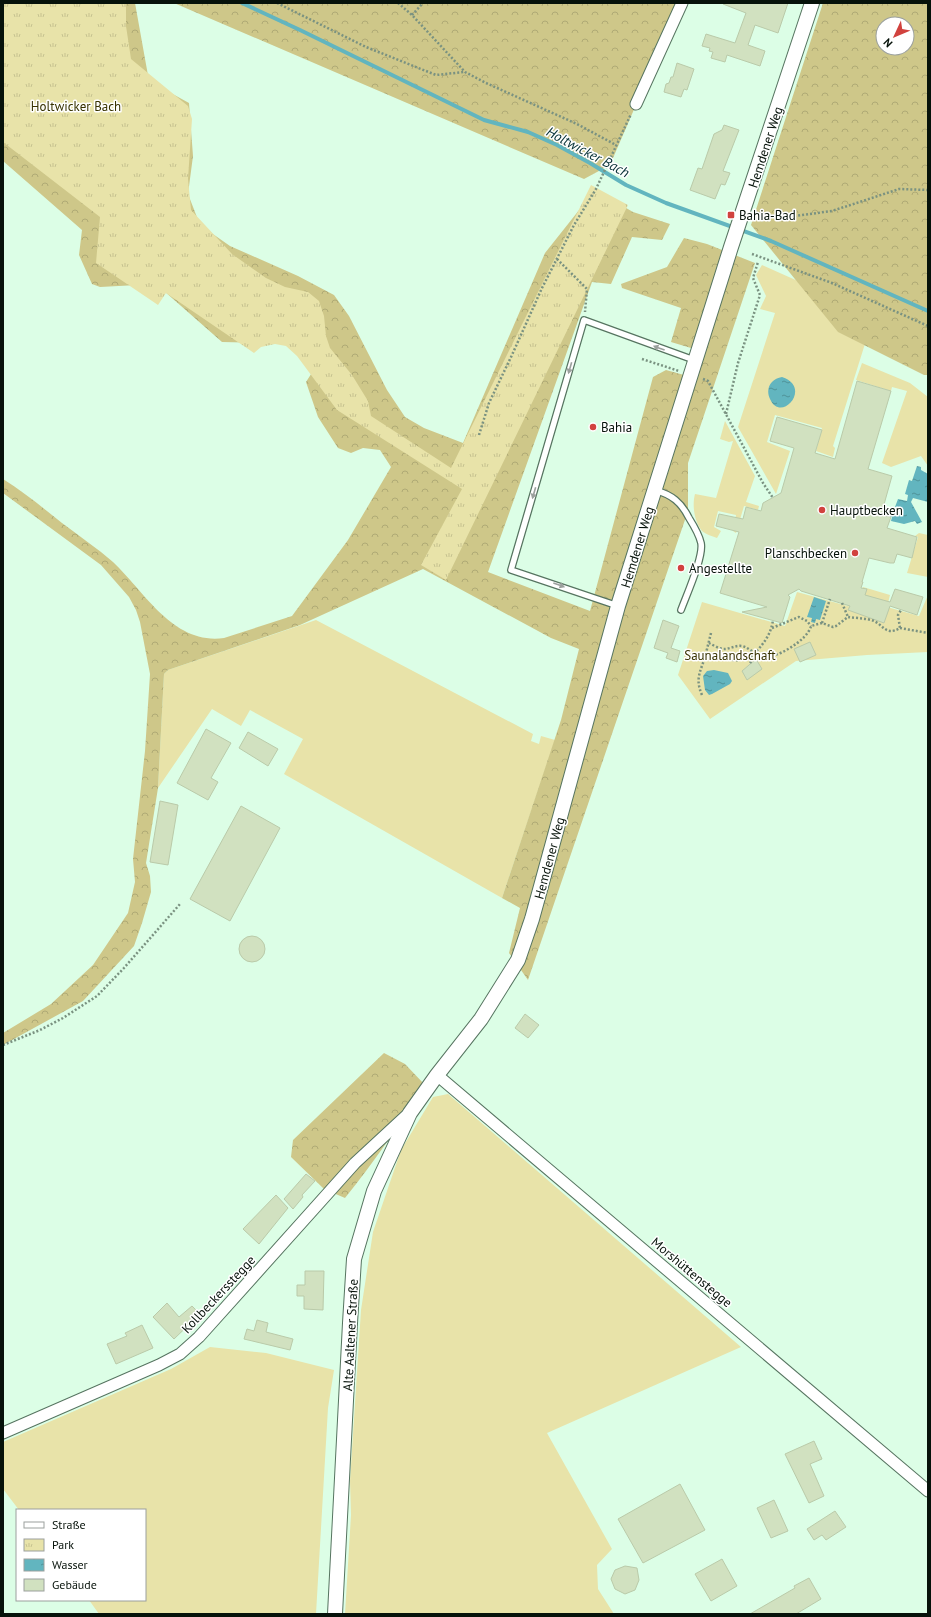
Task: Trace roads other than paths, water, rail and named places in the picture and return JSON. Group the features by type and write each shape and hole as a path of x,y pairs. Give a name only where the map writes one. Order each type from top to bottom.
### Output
{"street":[{"path":"636,104 682,3"},
{"name":"Hemdener Weg","path":"437,1075 481,1019 518,960 532,919 618,606 731,247 812,3"},
{"name":"Alte Aaltener Straße","path":"335,1614 354,1259 374,1191 410,1113 437,1075"},
{"name":"Morshüttenstegge","path":"437,1075 928,1491"},
{"name":"Kollbeckersstegge","path":"3,1433 159,1365 180,1354 199,1337 355,1163 410,1113"}],"lane":[{"path":"618,606 511,570 584,320 696,361"},
{"path":"655,490 668,494 677,500 686,512 701,544 700,558 680,610"}],"water":[{"path":"782,377 791,382 795,388 795,395 787,406 781,408 775,406 770,399 768,391 772,382"},
{"path":"917,466 921,467 921,470 928,474 928,502 913,498 911,502 922,522 917,524 915,521 904,524 891,521 892,517 883,515 884,510 900,514 900,509 895,507 898,499 907,501 908,495 905,494 909,480 912,481"},
{"path":"814,597 826,601 820,620 816,619 815,623 811,622 812,618 807,617"},
{"path":"714,670 728,673 732,681 730,684 709,695 705,690 703,676 707,671"}],"waterway":[{"name":"Holtwicker Bach","path":"242,3 484,120 528,132 557,145 626,185 666,203 771,241 928,311"}],"place":[{"name":"Bahia-Bad","path":"731,215"},
{"name":"Bahia","path":"593,427"},
{"name":"Hauptbecken","path":"822,510"},
{"name":"Planschbecken","path":"855,553"},
{"name":"Angestellte","path":"681,568"}],"park label":[{"name":"Saunalandschaft","path":"730,655"}]}
